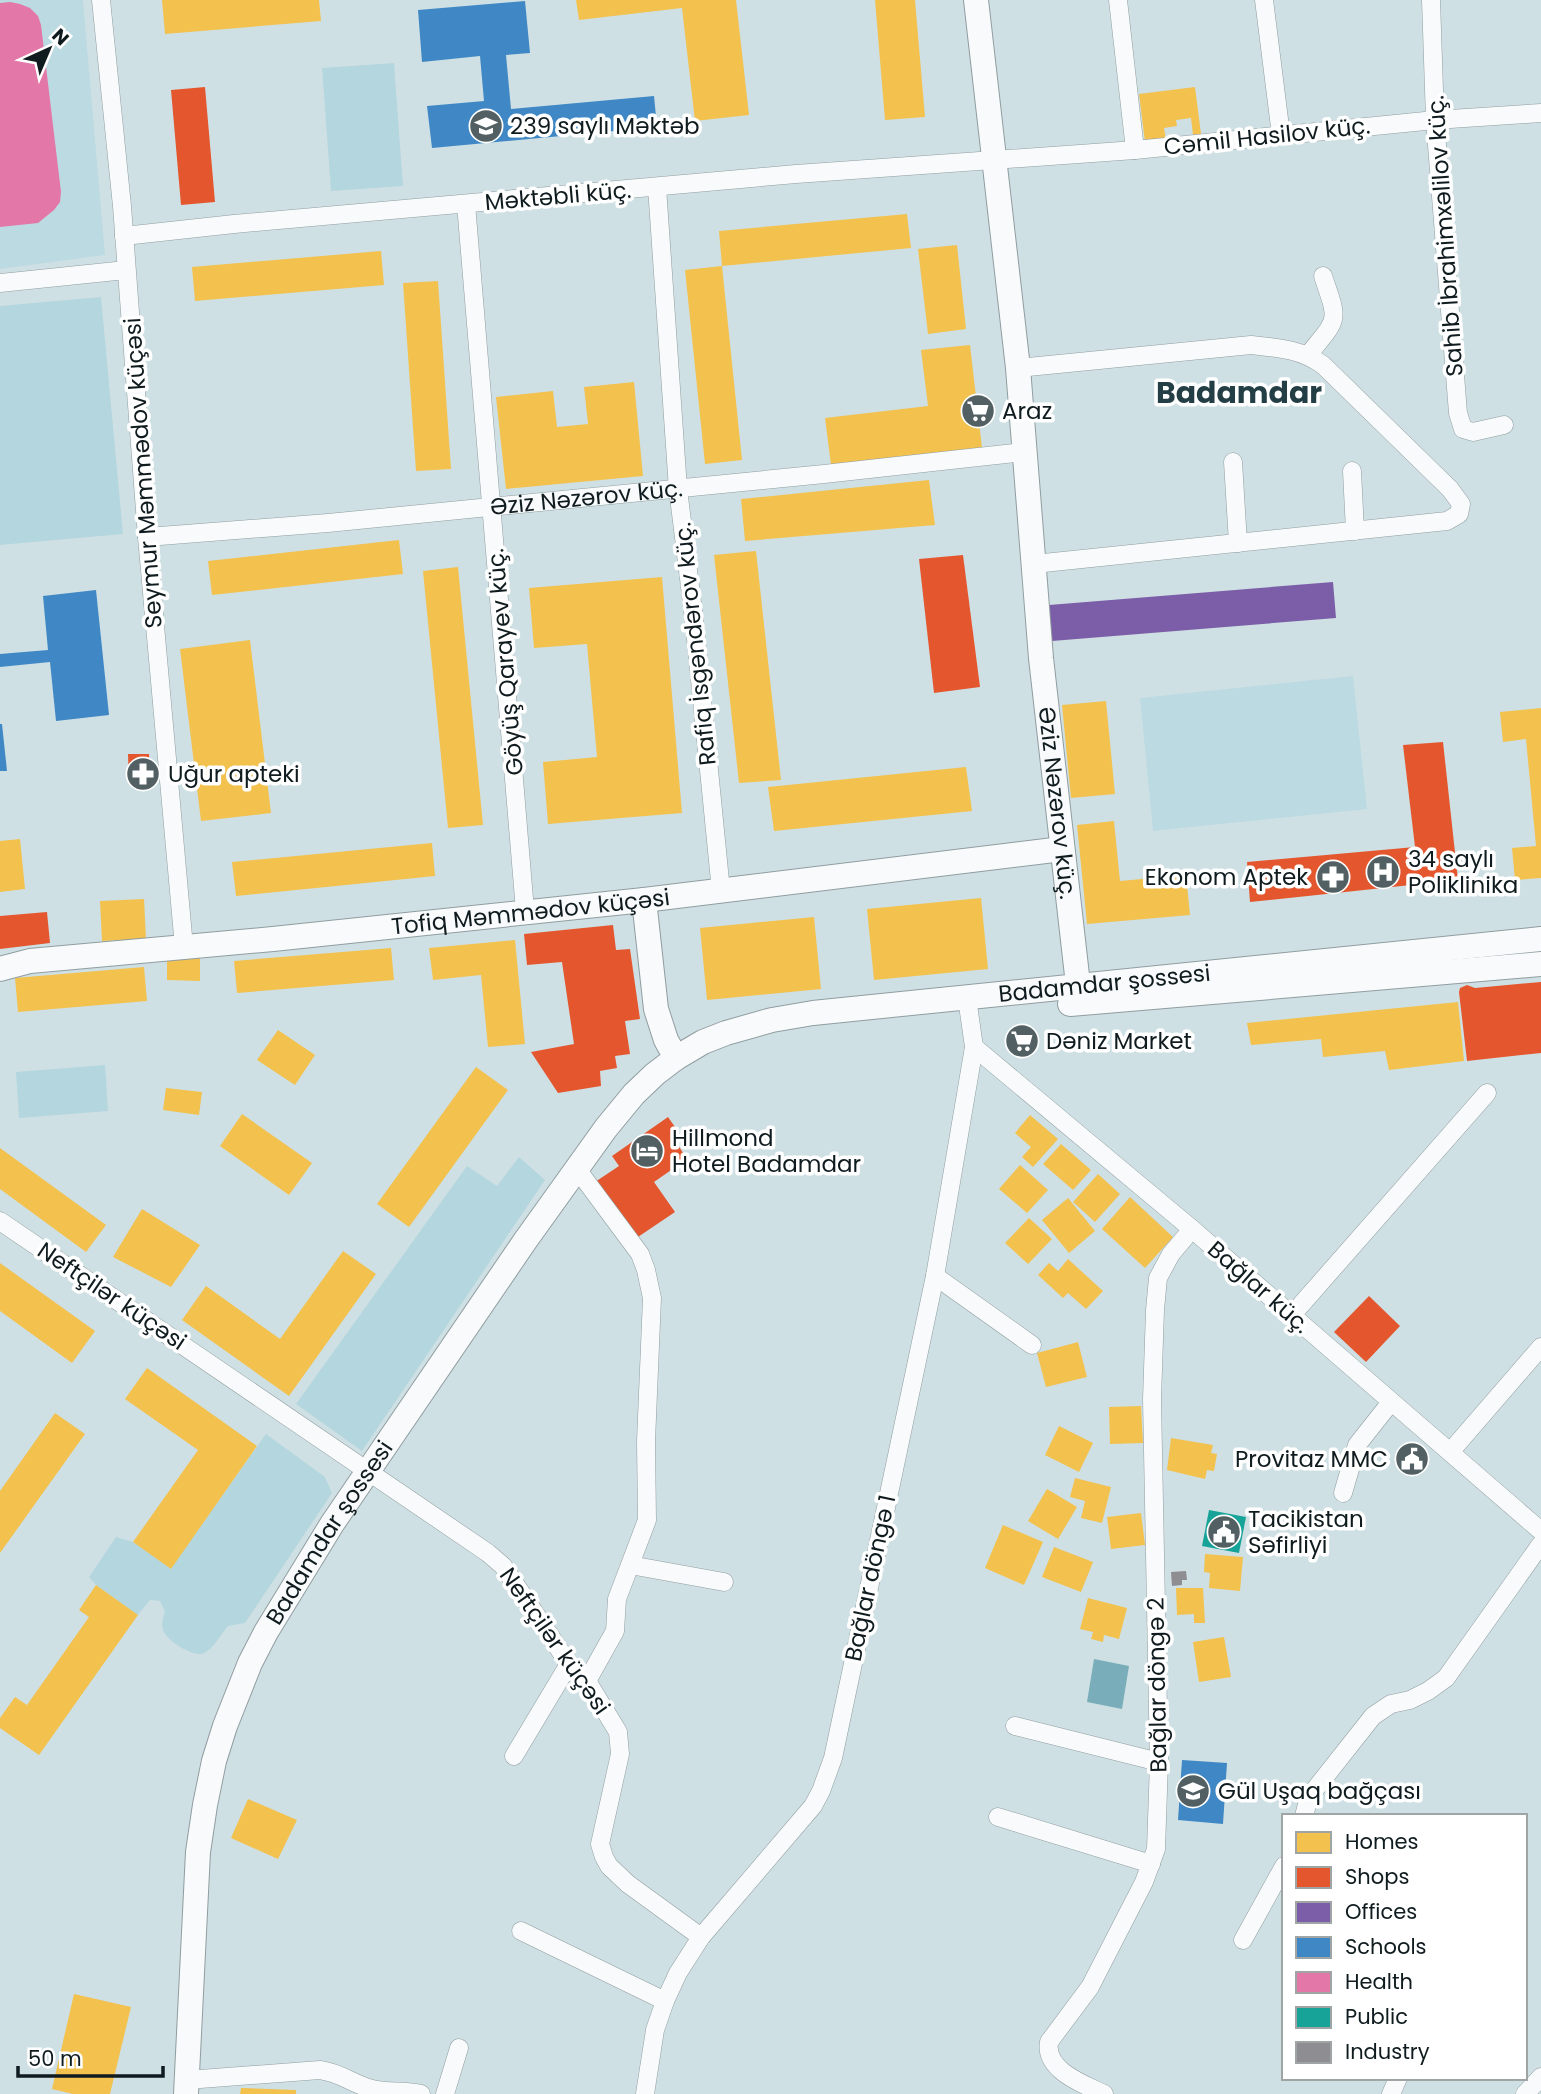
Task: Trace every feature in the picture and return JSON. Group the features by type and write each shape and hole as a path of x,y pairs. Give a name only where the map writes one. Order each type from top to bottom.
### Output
{"main road":[{"name":"Əziz Nəzərov küç.","path":"976,0 1018,368 1041,658 1080,995"},
{"name":"Tofiq Məmmədov küçəsi","path":"0,969 30,961 644,900 1062,849"},
{"path":"644,900 656,1009 663,1033 676,1058"},
{"name":"Badamdar şossesi","path":"1080,995 1541,939"},
{"name":"Badamdar şossesi","path":"187,2087 198,1852 214,1761 238,1692 266,1632 332,1524 577,1169 634,1094 654,1074 676,1058 705,1052 771,1031 968,1005 1541,964"}],"street":[{"name":"Seymur Məmmədov küçəsi","path":"101,0 122,206 147,537 184,947"},
{"path":"1118,0 1135,150"},
{"path":"1264,0 1281,135"},
{"name":"Sahib İbrahimxəlilov küç.","path":"1431,0 1435,120 1458,413 1463,429 1473,432 1504,425"},
{"name":"Cəmil Hasilov küç.","path":"994,159 1135,150 1435,120 1541,113"},
{"name":"Məktəbli küç.","path":"124,236 796,174 994,159"},
{"name":"Rafiq İsgəndərov küç.","path":"657,187 678,489 721,891"},
{"name":"Göyüş Qarayev küç.","path":"466,204 525,911"},
{"path":"0,283 126,270"},
{"path":"1308,355 1334,322 1334,309 1322,276"},
{"path":"1018,368 1251,345 1308,355 1324,365 1450,489 1461,504 1459,514 1447,522 1034,564"},
{"name":"Əziz Nəzərov küç.","path":"147,537 328,523 1024,452"},
{"path":"1233,462 1238,543"},
{"path":"1352,471 1355,531"},
{"name":"Bağlar döngə 1","path":"645,2094 655,2030 678,1973 701,1937 813,1806 833,1758 935,1276 974,1047 968,1005"},
{"name":"Bağlar küç.","path":"974,1047 1192,1229 1541,1531"},
{"path":"1292,1315 1487,1093"},
{"path":"577,1169 640,1254 652,1298 646,1441 647,1520 617,1599 615,1632 587,1681"},
{"name":"Neftçilər küçəsi","path":"0,1221 488,1553 503,1566 569,1664 587,1681 618,1732 620,1754 600,1844 604,1857 609,1866 628,1884 701,1937"},
{"name":"Bağlar döngə 2","path":"1104,2094 1078,2089 1056,2066 1048,2049 1049,2042 1090,1987 1144,1882 1156,1849 1159,1762 1152,1399 1155,1310 1158,1278 1171,1254 1192,1229"},
{"path":"935,1276 1032,1345"},
{"path":"1451,1451 1541,1347"},
{"path":"1343,1493 1357,1445 1391,1402"},
{"path":"1305,1814 1309,1797 1373,1716 1391,1704 1410,1700 1428,1691 1446,1678 1541,1544"},
{"path":"630,1565 724,1582"},
{"path":"514,1756 569,1664"},
{"path":"1015,1726 1159,1762"},
{"path":"998,1817 1151,1864"},
{"path":"1243,1940 1282,1870"},
{"path":"521,1931 665,2001"},
{"path":"445,2094 459,2048"},
{"path":"187,2087 320,2070 335,2072 373,2089 421,2094"},
{"path":"1525,2094 1541,2077"}],"shaded area":[{"path":"0,0 83,0 105,255 0,269"},
{"path":"394,63 403,186 331,191 322,68"},
{"path":"101,297 123,534 0,545 0,306"},
{"path":"1353,676 1367,809 1153,831 1140,698"},
{"path":"105,1065 108,1111 19,1118 16,1072"},
{"path":"519,1157 545,1180 362,1451 296,1404 467,1166 497,1186"},
{"path":"266,1434 325,1477 332,1493 245,1623 228,1626 205,1653 186,1650 175,1644 164,1632 162,1624 165,1611 160,1601 150,1600 138,1615 89,1577 116,1537 133,1542 171,1568"},
{"path":"1094,1659 1129,1666 1122,1709 1087,1702"}],"building: Homes":[{"path":"162,0 319,0 321,21 165,34"},
{"path":"576,0 736,0 749,115 695,121 682,8 579,20"},
{"path":"875,0 915,0 925,117 885,120"},
{"path":"1195,87 1201,134 1193,135 1191,118 1176,120 1177,126 1164,128 1166,140 1145,142 1139,94"},
{"path":"907,214 911,248 722,266 719,231"},
{"path":"957,245 966,329 928,334 918,249"},
{"path":"381,251 384,285 195,301 192,267"},
{"path":"722,266 742,460 705,464 685,270"},
{"path":"438,281 451,469 416,471 403,283"},
{"path":"970,345 982,448 831,465 825,418 928,406 921,350"},
{"path":"634,382 643,476 506,489 496,397 553,391 557,427 588,424 584,387"},
{"path":"929,480 935,525 745,541 741,499"},
{"path":"399,540 403,574 212,595 208,561"},
{"path":"756,551 781,780 739,783 714,555"},
{"path":"458,567 483,825 448,828 423,571"},
{"path":"662,577 682,813 548,824 543,762 597,757 587,644 534,648 529,588"},
{"path":"250,640 271,813 201,821 180,649"},
{"path":"1106,701 1115,794 1071,798 1062,705"},
{"path":"1541,708 1541,878 1515,880 1512,848 1536,846 1526,739 1503,742 1500,712"},
{"path":"966,767 972,811 774,831 768,787"},
{"path":"1114,821 1120,881 1186,875 1190,915 1087,924 1077,825"},
{"path":"20,839 25,889 0,892 0,841"},
{"path":"432,843 435,876 236,896 232,862"},
{"path":"981,898 988,969 874,980 867,909"},
{"path":"144,899 146,939 102,941 100,901"},
{"path":"814,917 821,989 707,1000 700,928"},
{"path":"515,940 525,1044 488,1047 481,975 433,980 429,948"},
{"path":"391,948 394,980 237,993 234,961"},
{"path":"167,957 200,958 200,981 167,980"},
{"path":"144,967 147,1001 18,1012 15,978"},
{"path":"1458,1002 1464,1061 1389,1070 1385,1051 1323,1057 1321,1039 1251,1045 1247,1023"},
{"path":"278,1030 315,1055 295,1085 257,1060"},
{"path":"476,1067 508,1090 409,1227 377,1204"},
{"path":"166,1088 202,1092 199,1115 163,1110"},
{"path":"242,1114 312,1163 289,1195 220,1146"},
{"path":"1030,1115 1058,1139 1033,1167 1022,1157 1031,1147 1015,1133"},
{"path":"1061,1144 1091,1170 1073,1190 1043,1164"},
{"path":"0,1148 106,1225 86,1252 0,1189"},
{"path":"1020,1165 1048,1190 1027,1213 999,1189"},
{"path":"1098,1174 1120,1194 1095,1222 1073,1202"},
{"path":"1130,1197 1173,1237 1145,1268 1102,1229"},
{"path":"1068,1198 1095,1231 1069,1253 1042,1220"},
{"path":"142,1209 200,1245 171,1287 113,1257"},
{"path":"1029,1218 1052,1239 1028,1264 1005,1243"},
{"path":"343,1251 376,1274 289,1396 182,1320 206,1286 280,1339"},
{"path":"1068,1259 1103,1291 1086,1309 1068,1293 1063,1298 1038,1275 1049,1263 1058,1271"},
{"path":"0,1263 95,1331 72,1363 0,1311"},
{"path":"1078,1342 1087,1377 1046,1387 1037,1353"},
{"path":"147,1368 257,1446 171,1569 133,1542 198,1450 125,1399"},
{"path":"1141,1406 1143,1443 1110,1444 1109,1407"},
{"path":"55,1413 85,1434 0,1553 0,1491"},
{"path":"1059,1426 1093,1443 1079,1472 1045,1455"},
{"path":"1171,1438 1213,1445 1211,1453 1217,1454 1214,1471 1207,1470 1205,1479 1167,1470"},
{"path":"1075,1478 1111,1487 1102,1523 1081,1518 1085,1501 1070,1497"},
{"path":"1047,1489 1077,1507 1058,1539 1028,1521"},
{"path":"1141,1513 1145,1545 1111,1549 1107,1517"},
{"path":"1003,1525 1043,1542 1024,1585 985,1568"},
{"path":"1054,1547 1093,1562 1081,1592 1042,1577"},
{"path":"1205,1554 1243,1557 1240,1591 1209,1588 1210,1573 1204,1572"},
{"path":"96,1585 138,1615 39,1755 0,1728 0,1718 15,1697 27,1705 89,1617 79,1610"},
{"path":"1176,1588 1203,1588 1205,1623 1194,1623 1194,1614 1177,1615"},
{"path":"1088,1598 1127,1608 1119,1639 1104,1635 1103,1642 1091,1639 1093,1632 1080,1629"},
{"path":"1224,1637 1231,1677 1199,1682 1193,1642"},
{"path":"248,1799 297,1820 278,1859 231,1838"},
{"path":"74,1994 131,2007 110,2094 73,2094 52,2089"},
{"path":"241,2088 296,2090 296,2094 240,2094"}],"building: Shops":[{"path":"205,87 215,202 181,205 171,90"},
{"path":"963,555 980,687 934,693 919,559"},
{"path":"1443,742 1458,880 1250,902 1247,862 1415,847 1403,745"},
{"path":"128,754 149,754 150,783 129,784"},
{"path":"47,912 50,943 0,949 0,916"},
{"path":"613,925 616,950 630,949 640,1019 625,1021 630,1054 615,1056 617,1068 600,1071 601,1086 558,1093 531,1052 574,1044 562,962 527,965 524,934"},
{"path":"1541,982 1541,1053 1467,1061 1460,988 1467,985 1475,988"},
{"path":"668,1117 682,1137 676,1142 687,1159 654,1182 675,1212 635,1239 595,1182 619,1166 612,1156"},
{"path":"1369,1296 1400,1326 1366,1362 1334,1332"}],"building: Offices":[{"path":"1333,582 1336,618 1052,641 1049,605"}],"building: Schools":[{"path":"525,1 530,53 506,55 511,109 654,96 657,127 432,148 427,106 484,101 480,56 422,62 418,10"},
{"path":"96,590 109,715 56,721 50,662 0,667 0,654 48,650 43,596"},
{"path":"2,724 7,771 0,771"},
{"path":"1182,1760 1227,1763 1223,1824 1178,1820"}],"building: Health":[{"path":"10,2 30,8 38,16 41,25 61,192 60,202 38,223 0,227 0,3"}],"building: Public":[{"name":"Tacikistan Səfirliyi","path":"1209,1510 1246,1517 1239,1553 1202,1546"}],"building: Industry":[{"path":"1186,1571 1187,1580 1182,1580 1182,1585 1172,1586 1171,1572"}],"place":[{"name":"239 saylı Məktəb","path":"486,126"},
{"name":"Araz","path":"978,411"},
{"name":"Uğur apteki","path":"143,774"},
{"name":"34 saylı Poliklinika","path":"1383,872"},
{"name":"Ekonom Aptek","path":"1333,877"},
{"name":"Dəniz Market","path":"1022,1041"},
{"name":"Hillmond Hotel Badamdar","path":"647,1151"},
{"name":"Provitaz MMC","path":"1412,1459"},
{"name":"Tacikistan Səfirliyi","path":"1224,1532"},
{"name":"Gül Uşaq bağçası","path":"1193,1791"}],"district":[{"name":"Badamdar","path":"1239,393"}]}
